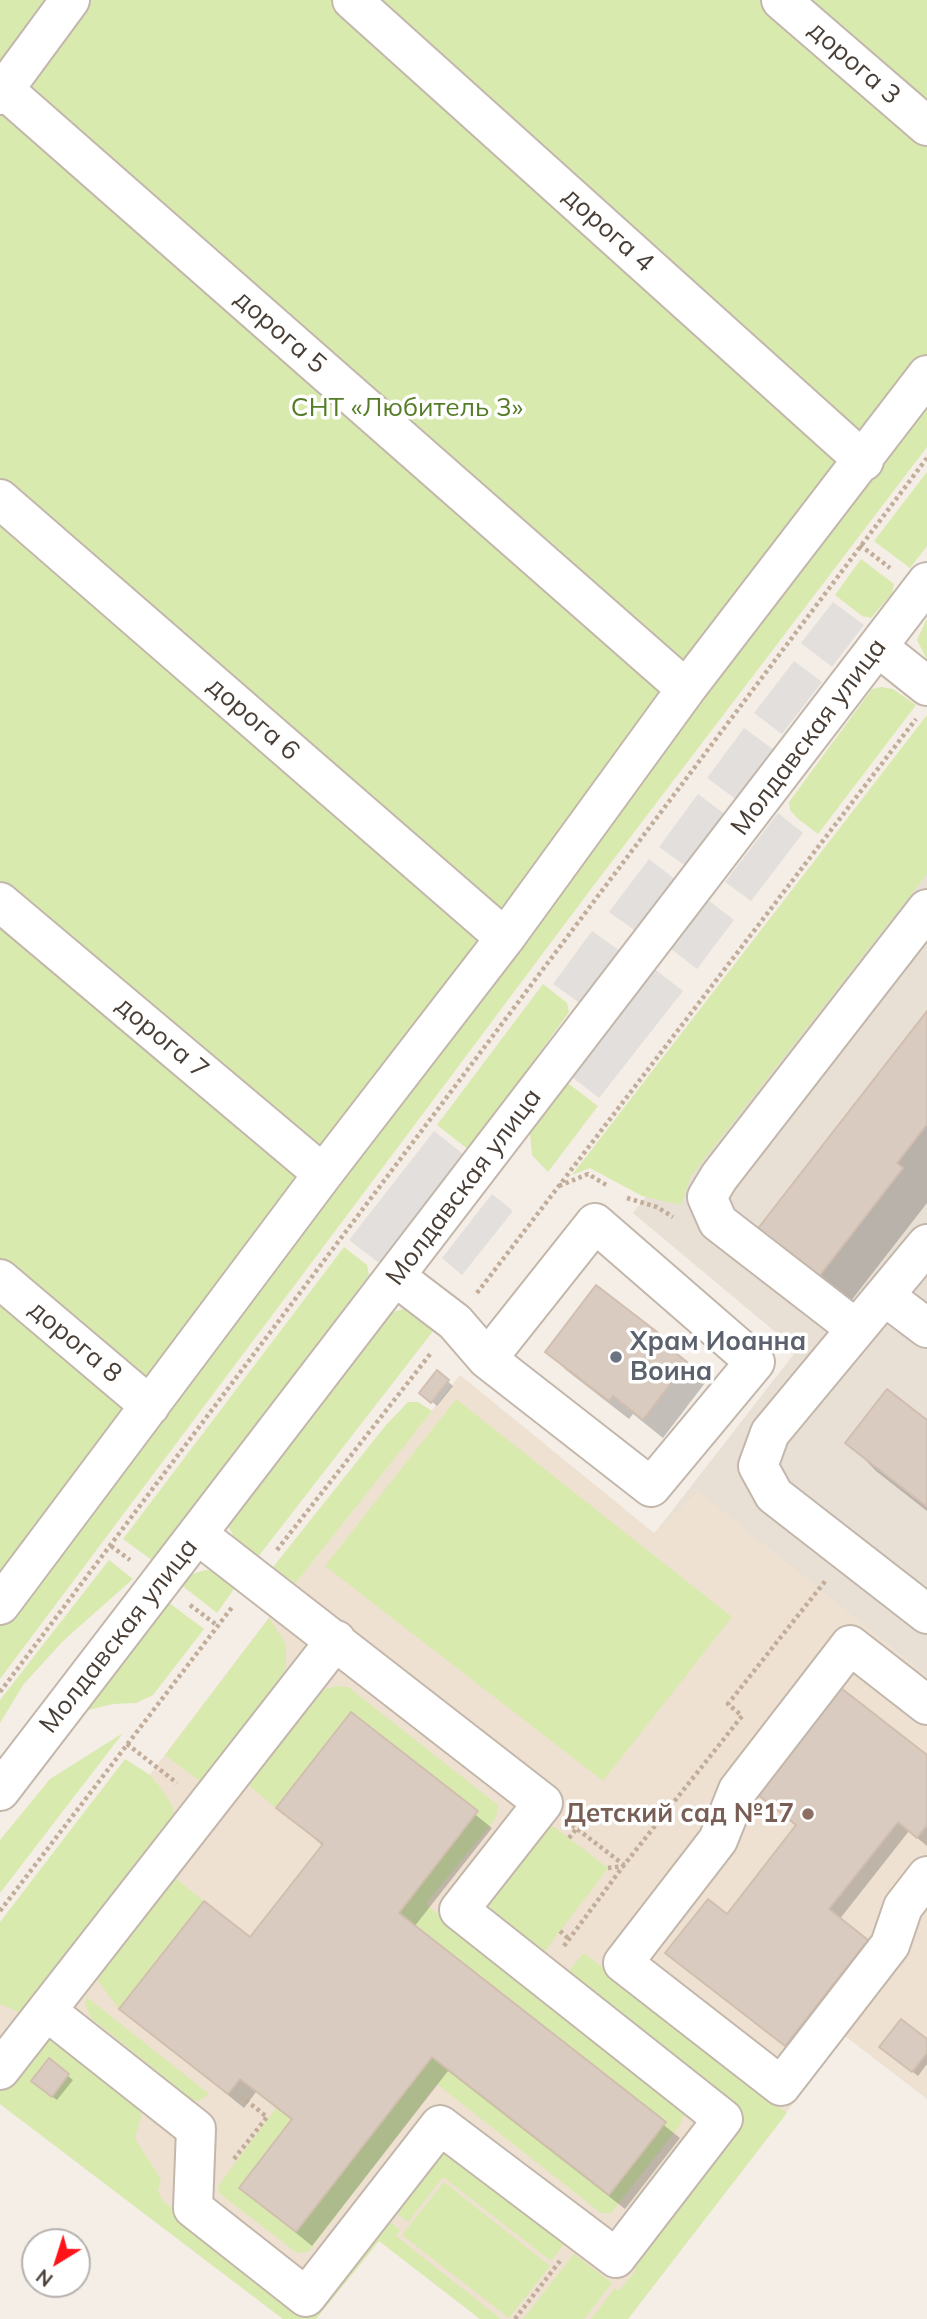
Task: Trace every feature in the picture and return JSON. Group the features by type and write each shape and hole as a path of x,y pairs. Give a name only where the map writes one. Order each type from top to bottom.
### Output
{"street":[{"path":"2,90 70,0"},
{"name":"дорога 4","path":"352,0 864,461"},
{"name":"дорога 3","path":"781,0 927,126"},
{"name":"дорога 5","path":"2,90 686,689"},
{"path":"0,1605 323,1174 505,939 686,689 864,461 927,375"},
{"name":"дорога 6","path":"0,499 505,939"},
{"name":"Молдавская улица","path":"0,1791 927,582"},
{"path":"878,648 927,686"},
{"name":"дорога 7","path":"0,902 323,1174"},
{"path":"855,1328 718,1222 707,1197 719,1177 927,909"},
{"path":"396,1277 455,1322 487,1359 651,1488 755,1362 595,1223 487,1359"},
{"path":"927,1244 886,1297 855,1328 770,1433 758,1465 774,1495 927,1614"},
{"name":"дорога 8","path":"0,1279 150,1406"},
{"path":"886,1297 927,1328"},
{"path":"48,2012 196,2129 193,2208 306,2297 440,2125 615,2258 723,2119 459,1910 543,1803 197,1534"},
{"path":"0,2070 48,2012 336,1640"},
{"path":"927,1704 850,1645 738,1790 718,1840 624,1963 781,2086 890,1945 903,1907 927,1876"}],"path":[{"path":"0,1692 927,458"},
{"path":"657,1207 681,1222"},
{"path":"564,1946 624,1865 742,1716 728,1704 818,1589"},
{"path":"127,1744 180,1786"},
{"path":"563,1817 624,1865"},
{"path":"569,1838 577,1828"},
{"path":"608,1868 624,1865"},
{"path":"560,1931 569,1939"},
{"path":"233,2160 267,2118 242,2097"},
{"path":"515,2319 566,2254"}],"shaded area":[{"path":"833,602 864,625 832,667 801,643"},
{"path":"794,661 822,682 782,734 754,713"},
{"path":"744,728 774,750 737,800 707,778"},
{"path":"698,794 726,815 687,867 659,847"},
{"path":"778,813 803,833 751,901 725,882"},
{"path":"927,844 927,1676 698,1492 654,1534 797,1350 633,1213"},
{"path":"649,859 676,880 637,932 609,912"},
{"path":"708,900 734,920 697,969 671,949"},
{"path":"592,931 620,951 581,1004 553,984"},
{"path":"652,967 683,991 599,1098 568,1074"},
{"path":"434,1131 463,1154 379,1263 349,1240"},
{"path":"492,1194 513,1211 462,1275 442,1258"},
{"path":"460,1375 654,1533 698,1491 927,1676 927,2099 845,2036 628,2319 480,2319 379,2241 316,2319 283,2319 0,2104 0,1972 283,1599"}],"green space":[{"name":"СНТ «Любитель 3»","path":"0,0 927,0 927,447 594,885 0,1679"},
{"path":"927,472 927,546 910,568 874,541"},
{"path":"861,559 894,584 892,593 871,618 862,616 835,595"},
{"path":"927,619 927,660 917,640"},
{"path":"872,689 893,689 916,705 818,834 797,818 790,810 789,802"},
{"path":"927,715 927,874 691,1176 681,1205 642,1196 590,1168 572,1175"},
{"path":"543,984 567,1003 569,1012 469,1150 437,1125"},
{"path":"565,1081 598,1106 548,1172 532,1155 530,1135 536,1118"},
{"path":"344,1247 367,1265 369,1275 153,1561 123,1539"},
{"path":"403,1309 422,1316 437,1326 258,1557 233,1535 227,1524 387,1314"},
{"path":"456,1399 732,1617 603,1781 325,1566"},
{"path":"408,1402 418,1402 432,1411 295,1584 273,1567 386,1425"},
{"path":"109,1560 133,1579 63,1641 23,1685 0,1723 0,1700"},
{"path":"205,1570 214,1571 236,1586 217,1613 180,1584 187,1576"},
{"path":"168,1602 204,1629 153,1695 136,1703 113,1704 81,1712"},
{"path":"269,1618 286,1644 286,1667 276,1687 201,1782 165,1755"},
{"path":"348,1687 498,1805 496,1818 427,1902 429,1907 684,2114 680,2125 611,2213 601,2213 437,2084 308,2252 297,2253 219,2193 218,2186 277,2107 292,2119 239,2188 296,2232 432,2057 609,2195 399,1913 478,1811 276,1808 246,1783 313,1699 325,1689"},
{"path":"123,1733 0,1893 0,1840 50,1779"},
{"path":"125,1759 150,1775 173,1807 174,1817 21,2013 0,2004 0,1922"},
{"path":"545,1820 608,1868 544,1952 536,1952 500,1924 491,1910 488,1896"},
{"path":"175,1878 204,1901 119,2009 98,1981 101,1972"},
{"path":"584,1953 787,2113 628,2319 591,2319 615,2288 619,2291 636,2270 625,2260 736,2114 564,1977"},
{"path":"87,1998 209,2094 199,2101 193,2100 91,2018 85,2004"},
{"path":"46,2035 141,2099 141,2117 135,2139 161,2179 158,2191 163,2201 303,2312 381,2215 400,2230 396,2236 501,2319 480,2319 379,2241 316,2319 283,2319 0,2104 0,2080","holes":["49,2058 69,2074 52,2096 31,2081"]},
{"path":"441,2136 570,2236 551,2261 443,2177 408,2222 388,2206"},
{"path":"444,2182 550,2266 509,2318 402,2235"},
{"path":"574,2254 612,2283 584,2319 523,2319"}],"building":[{"path":"927,1011 927,1124 897,1163 903,1168 817,1279 756,1231"},
{"name":"Храм Иоанна Воина","path":"596,1285 661,1335 658,1339 687,1362 643,1420 613,1396 609,1401 545,1352"},
{"path":"437,1370 449,1380 431,1403 419,1393"},
{"path":"887,1389 927,1420 927,1507 845,1443"},
{"path":"841,1688 927,1755 927,1825 917,1838 898,1822 829,1909 868,1940 785,2046 665,1953 708,1899 727,1914 796,1825 757,1794"},
{"path":"351,1712 478,1811 399,1913 666,2122 609,2195 432,2057 296,2232 239,2188 292,2119 240,2079 228,2094 119,2009 204,1901 250,1937 323,1844 276,1808"},
{"path":"901,2019 927,2039 927,2053 912,2072 879,2047"},
{"path":"49,2058 69,2074 52,2097 31,2081"}],"place":[{"name":"Храм Иоанна Воина","path":"616,1357"},
{"name":"Детский сад №17","path":"808,1814"}]}
